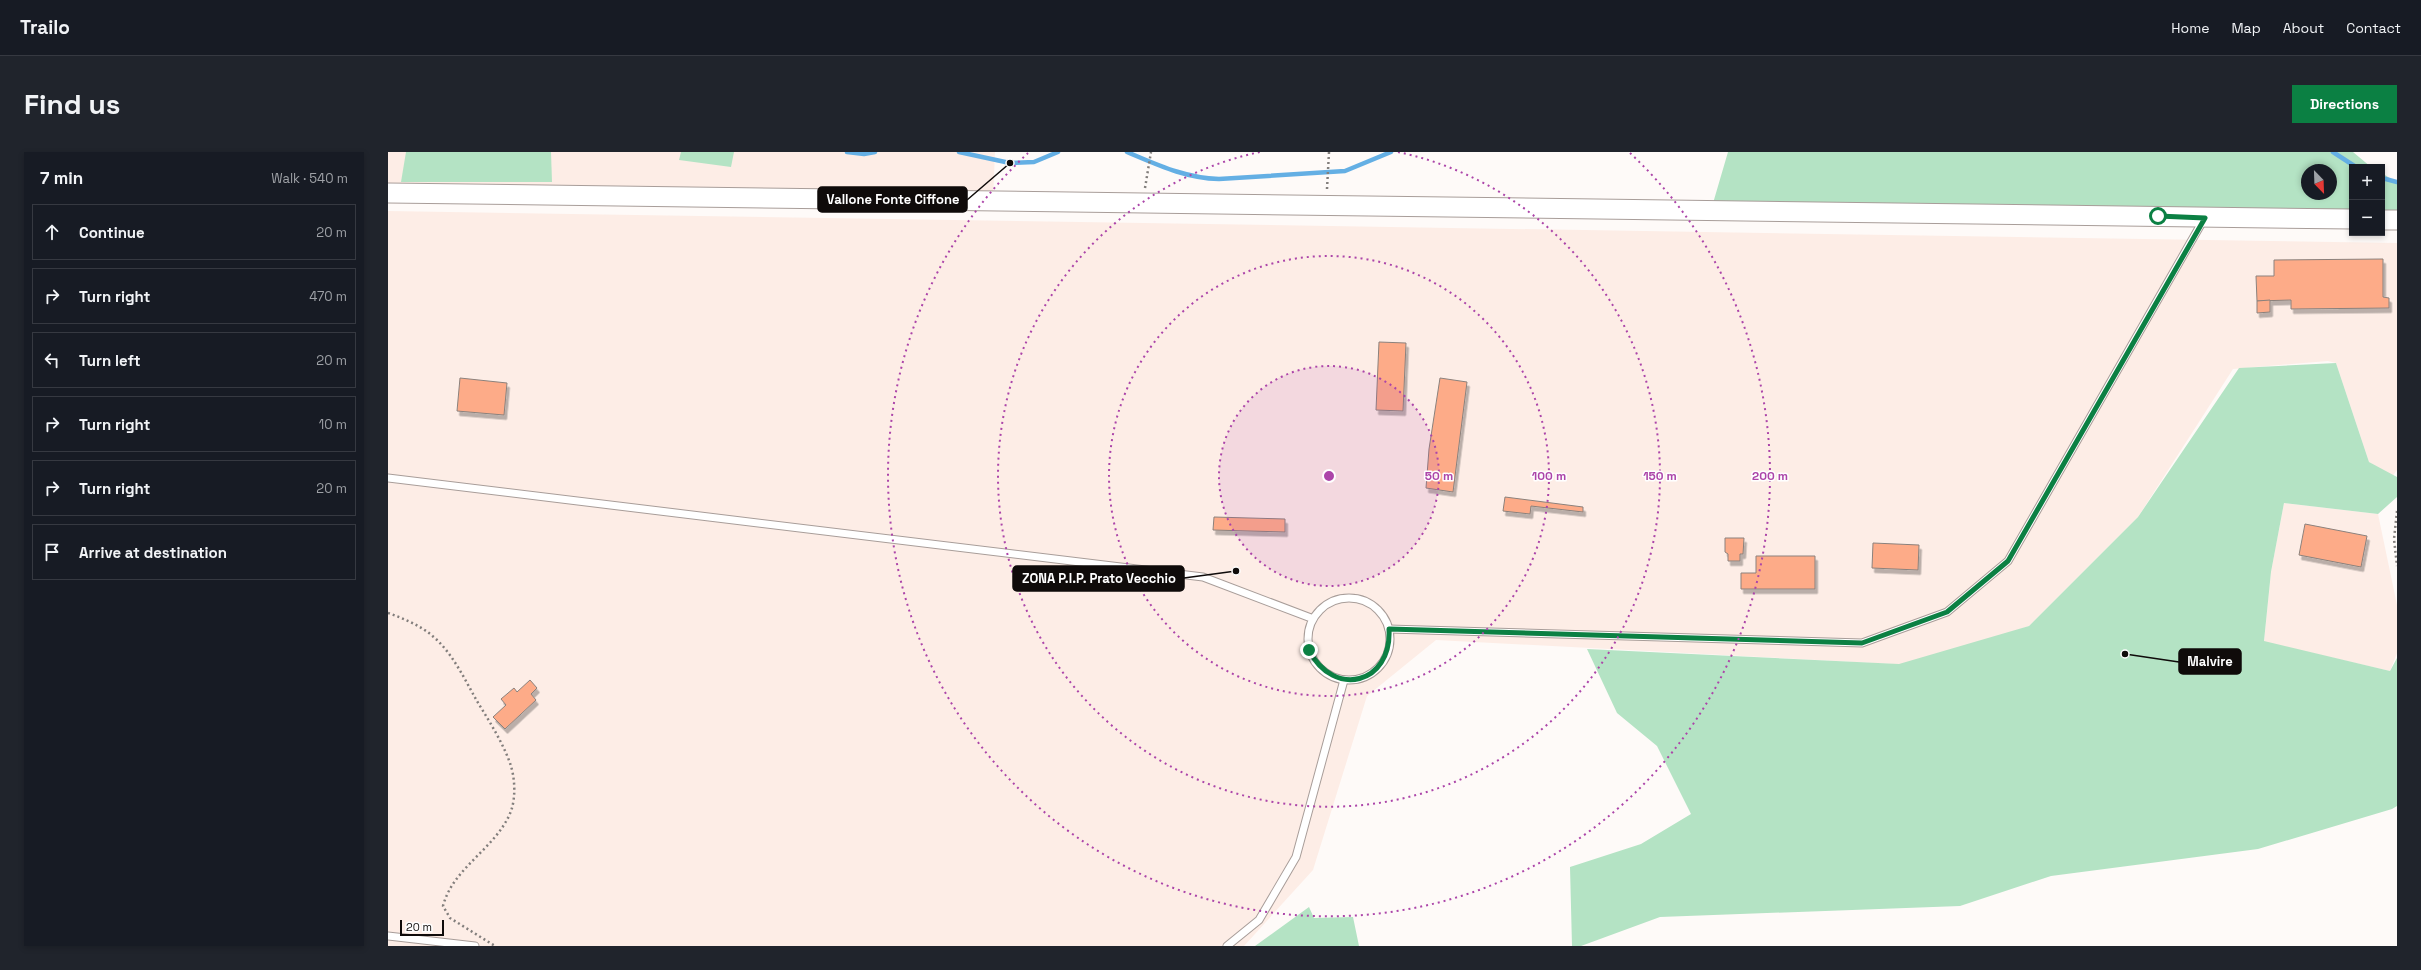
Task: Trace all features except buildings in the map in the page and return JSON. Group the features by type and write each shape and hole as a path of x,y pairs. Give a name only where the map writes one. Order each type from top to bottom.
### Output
{"main road":[{"path":"388,193 2349,219"},
{"path":"2385,220 2397,220"}],"lane":[{"path":"1389,629 1862,643 1947,612 2008,561 2205,218"},
{"path":"388,478 1203,576 1311,618"},
{"path":"1355,598 1371,604 1382,614 1389,629 1390,644 1385,659 1374,671 1360,678 1344,680 1329,675 1316,665 1309,650 1308,634 1311,618 1323,606 1338,599 1355,598"},
{"path":"1227,946 1259,920 1296,857 1344,680"},
{"path":"388,936 475,946"}],"path":[{"path":"1145,202 1145,184 1150,165 1151,152"},
{"path":"1328,184 1329,152"},
{"path":"2397,511 2394,539 2397,566"},
{"path":"388,613 413,622 435,638 457,665 499,739 510,764 514,790 511,811 496,835 447,893 443,906 450,918 495,946"}],"shaded area":[{"path":"388,152 995,152 993,200 388,193"},
{"path":"388,211 2397,243 2397,470 2392,477 2369,462 2336,363 2328,361 2233,369 2138,517 2029,626 1913,665 1436,640 1367,696 1313,870 1244,946 388,946"},
{"path":"2284,503 2378,514 2397,605 2397,653 2390,671 2264,642 2271,572"}],"green space":[{"path":"406,152 551,152 552,182 401,182"},
{"path":"681,152 734,152 731,167 679,160"},
{"path":"1728,152 2353,152 2367,164 2349,164 2349,214 1711,210"},
{"path":"2385,175 2397,183 2397,215 2385,215"},
{"path":"2336,363 2369,462 2397,477 2397,497 2378,514 2284,503 2271,572 2264,641 2390,671 2397,658 2397,806 2392,809 2258,849 2051,876 1960,906 1660,917 1581,946 1572,946 1570,867 1641,844 1691,814 1657,746 1617,713 1587,649 1899,664 2029,626 2138,517 2239,368"},
{"path":"1309,907 1314,918 1353,917 1359,946 1255,946"}],"waterway":[{"path":"847,152 864,154 875,152"},
{"path":"959,152 1010,163 1034,162 1058,152"},
{"path":"1127,152 1183,173 1219,179 1345,171 1391,152"},
{"path":"2333,152 2351,164"},
{"path":"2385,179 2397,182"}],"place":[{"name":"Vallone Fonte Ciffone","path":"1010,163"},
{"name":"ZONA P.I.P. Prato Vecchio","path":"1236,571"},
{"name":"Malvire","path":"2125,654"}],"route":[{"path":"1309,650 1316,665 1329,675 1344,680 1360,678 1374,671 1385,659 1390,644 1389,629 1862,643 1947,612 2008,561 2205,218 2158,216"}]}
